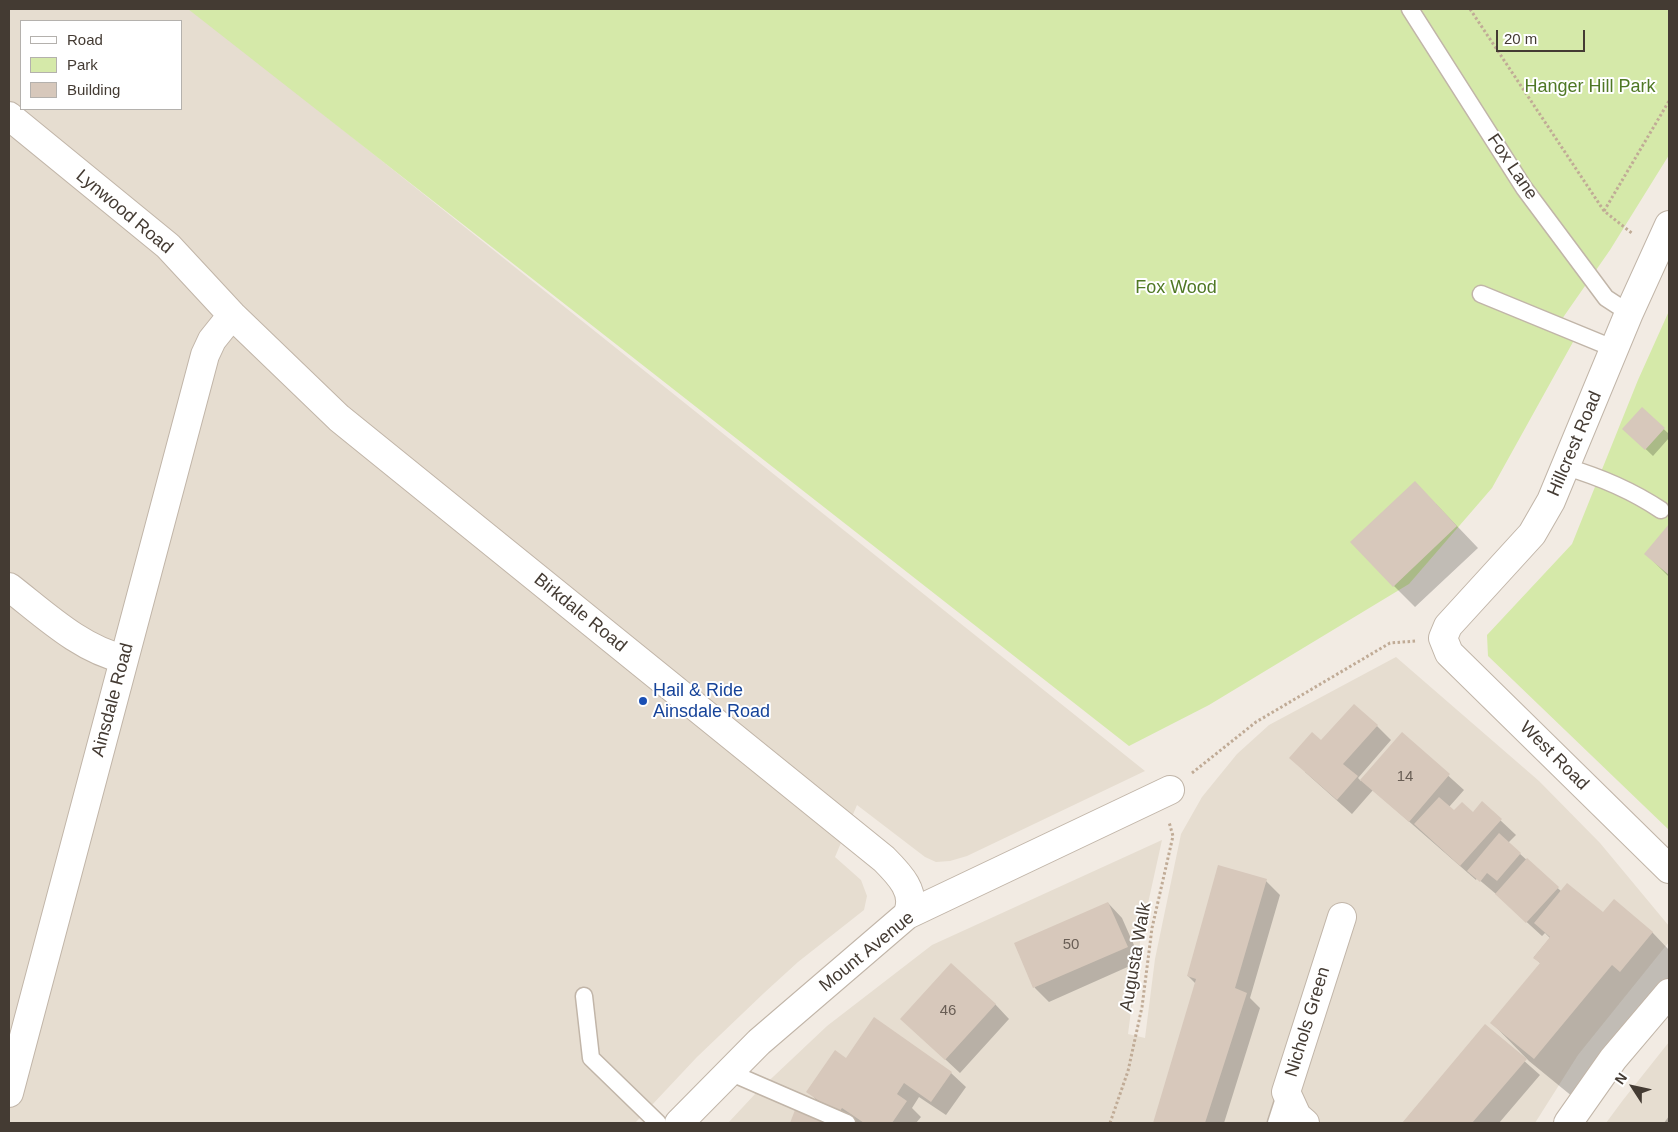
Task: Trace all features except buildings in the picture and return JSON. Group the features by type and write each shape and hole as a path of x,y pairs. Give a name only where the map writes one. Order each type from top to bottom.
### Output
{"street":[{"name":"Lynwood Road","path":"9,116 168,246 232,315"},
{"name":"Hillcrest Road","path":"1442,638 1448,626 1532,534 1551,501 1629,313 1669,225"},
{"name":"Ainsdale Road","path":"9,1092 205,355 216,333 232,315"},
{"name":"Birkdale Road","path":"232,315 339,418 884,859 899,873 909,891 911,901 907,915"},
{"path":"9,588 78,640 105,655 124,659"},
{"name":"West Road","path":"1442,638 1449,653 1669,870"},
{"name":"Mount Avenue","path":"679,1123 758,1042 907,915 1166,792"},
{"name":"Nichols Green","path":"1305,1123 1296,1116 1286,1092 1342,917"},
{"path":"1568,1123 1613,1059 1669,993"}],"lane":[{"name":"Fox Lane","path":"1410,9 1524,188 1606,298 1629,313"},
{"path":"1480,294 1615,350"},
{"path":"1566,466 1599,476 1640,496 1661,510"},
{"path":"584,996 591,1058 658,1123"},
{"path":"729,1072 847,1123"},
{"path":"1276,1123 1286,1092"}],"path":[{"path":"1470,9 1604,211 1656,252"},
{"path":"1473,13 1478,9"},
{"path":"1604,211 1669,101"},
{"path":"1166,792 1256,722 1390,643 1442,638"},
{"name":"Augusta Walk","path":"1110,1123 1128,1071 1142,1007 1152,928 1173,836 1166,792"}],"shaded area":[{"path":"9,9 192,9 1145,771 967,856 950,861 936,862 925,857 857,805 835,857 861,880 867,896 864,910 798,962 764,993 697,1057 635,1123 9,1123"},
{"path":"1396,657 1539,781 1600,843 1669,926 1669,942 1578,1055 1535,1123 728,1123 756,1093 827,1026 932,945 1162,840 1141,935 1128,1034 1145,1038 1155,959 1181,834 1202,797 1237,754 1269,725"},
{"path":"1669,1042 1669,1123 1606,1123 1623,1100"}],"green space":[{"name":"Fox Wood","path":"188,9 1669,9 1669,155 1610,250 1562,319 1578,333 1492,488 1409,584 1209,705 1129,746"},
{"path":"1669,311 1669,830 1488,656 1487,635 1572,544 1638,380"}],"place":[{"name":"Hail & Ride Ainsdale Road","path":"643,701"}],"park label":[{"name":"Hanger Hill Park","path":"1590,87"}]}
